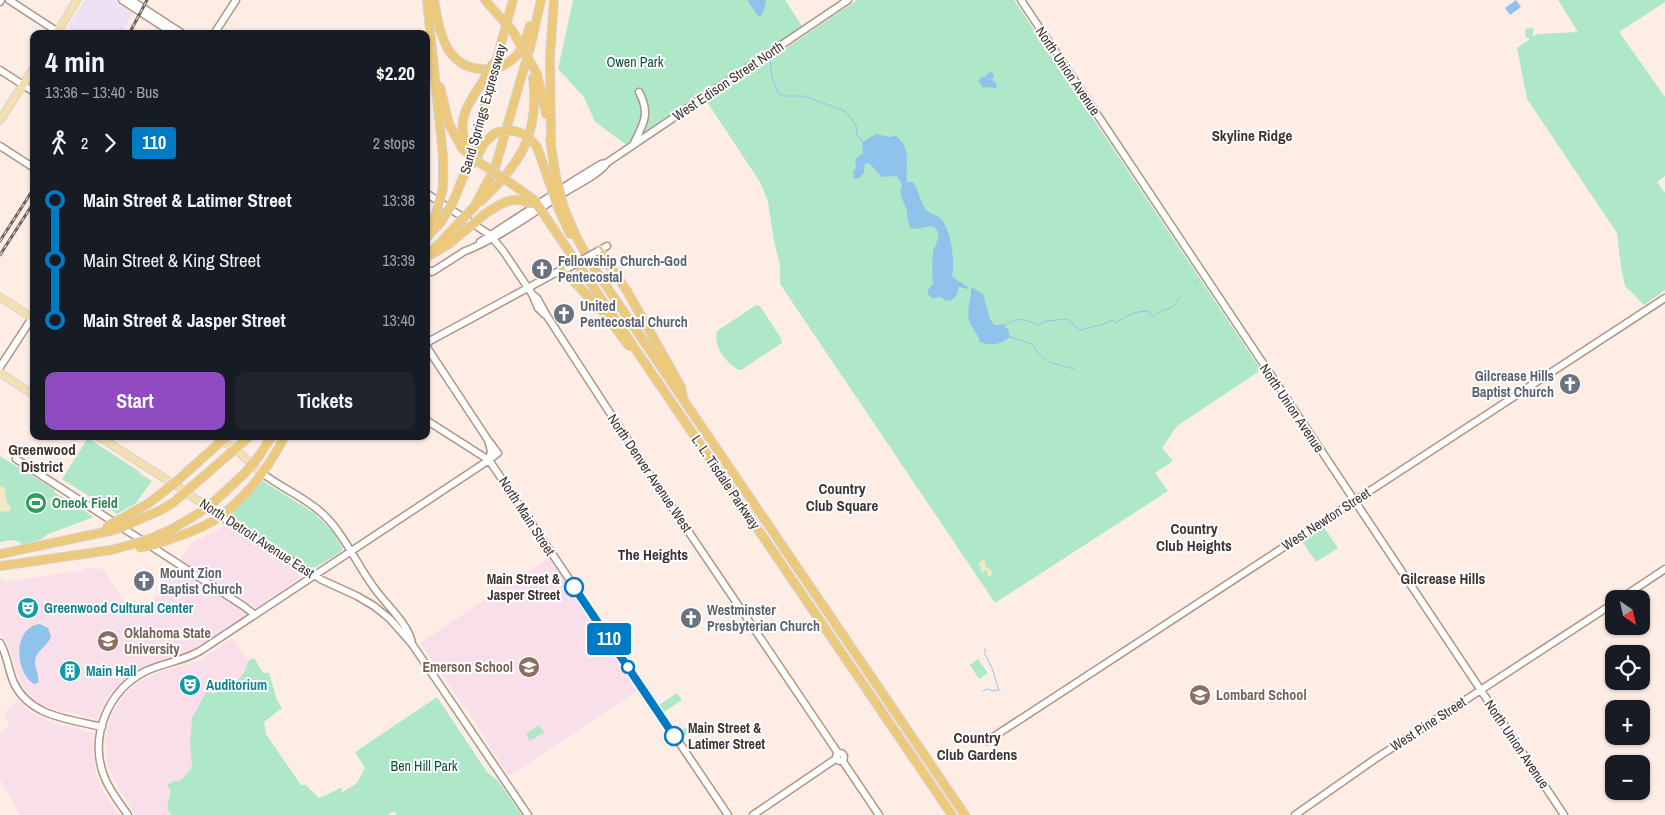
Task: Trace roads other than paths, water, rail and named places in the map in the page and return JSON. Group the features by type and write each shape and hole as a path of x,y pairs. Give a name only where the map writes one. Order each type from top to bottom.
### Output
{"highway":[{"path":"427,0 444,164 443,188 436,214 430,226"},
{"path":"434,0 446,45 454,56 468,66 487,69 501,66 521,50 540,0"},
{"path":"485,0 519,40 544,99 551,144"},
{"name":"Sand Springs Expressway","path":"430,234 441,222 453,202 470,160 489,75 499,51 513,0"},
{"name":"Sand Springs Expressway","path":"474,207 494,168 531,44 540,0"},
{"path":"553,179 550,55 554,0"},
{"path":"434,59 449,124 462,148 483,164"},
{"path":"483,164 469,150 464,139 462,125 465,110 489,75"},
{"path":"430,253 509,171 525,146 534,116 535,76"},
{"path":"453,202 464,185 481,146 495,133 511,130 522,133 531,139 553,179"},
{"name":"L. L. Tisdale Parkway","path":"483,164 534,200 952,815"},
{"name":"L. L. Tisdale Parkway","path":"553,179 569,233 965,815"},
{"path":"430,255 449,244 501,203 511,200 528,202 536,207 547,219"},
{"path":"601,249 681,387 683,399"},
{"path":"566,269 604,313 662,387"},
{"path":"111,528 121,519 149,503 167,489 223,440"},
{"path":"0,554 129,524 161,510 174,502 245,440"},
{"path":"111,550 152,538 174,528 199,513 216,500 245,472 269,440"},
{"path":"0,566 111,550 140,548 190,533 220,516 241,498 262,473 283,440"}],"main road":[{"path":"60,30 77,0"},
{"path":"0,120 30,74"},
{"path":"0,297 30,315"},
{"path":"0,373 30,392"},
{"name":"North Detroit Avenue East","path":"106,440 220,516"},
{"path":"221,440 235,449 262,473"}],"street":[{"path":"9,0 54,30"},
{"path":"122,0 168,30"},
{"path":"131,0 177,30"},
{"path":"217,30 236,0"},
{"name":"West Edison Street North","path":"430,270 492,236 604,167 608,162 848,0"},
{"name":"North Union Avenue","path":"1021,0 1564,815"},
{"path":"0,70 30,90"},
{"path":"633,146 645,118 643,101 639,92"},
{"path":"0,146 30,165"},
{"name":"North Denver Avenue West","path":"430,196 492,236 530,292 538,308 546,316 658,487 879,815"},
{"path":"430,342 497,305 530,292 559,271 601,249"},
{"name":"West Newton Street","path":"987,741 1665,298"},
{"path":"0,367 30,322"},
{"path":"128,815 109,786 102,770 99,745 106,712 128,683 153,668 193,655 498,453 430,350"},
{"name":"North Main Street","path":"430,423 482,457 490,460 728,815"},
{"path":"488,440 491,451 490,460"},
{"path":"16,459 246,607 255,615"},
{"path":"262,473 323,514 333,525 375,589 412,638 412,644 528,815"},
{"name":"North Detroit Avenue East","path":"220,516 328,584 351,593 374,606 390,619 412,644"},
{"path":"1634,590 1665,569"},
{"name":"West Pine Street","path":"1295,815 1375,759 1605,609"},
{"path":"0,643 14,684 32,705 48,714 102,727"},
{"path":"753,815 839,757"}],"water":[{"path":"747,0 766,0 764,11 760,17 758,16"},
{"path":"1516,0 1521,7 1510,15 1505,8"},
{"path":"991,72 994,74 992,80 997,86 995,89 990,87 983,88 978,82 981,77 985,77"},
{"path":"877,134 889,137 896,136 901,141 907,157 907,182 913,182 917,188 925,209 940,218 944,223 950,238 953,256 952,277 968,287 968,289 959,287 956,296 952,300 946,301 941,297 932,298 928,294 928,289 933,284 933,252 938,232 931,226 917,229 911,228 901,194 902,185 897,176 882,177 870,164 865,163 864,173 859,178 854,179 855,159 863,153 862,143"},
{"path":"971,287 983,294 990,319 994,325 1007,324 1004,327 1008,329 1010,337 996,344 980,342 968,316"},
{"path":"40,624 48,628 51,637 36,656 35,663 38,683 34,684 27,678 23,670 19,651 25,633 31,627"}],"waterway":[{"path":"770,59 772,77 778,93 783,96 804,96 845,111 856,125 857,135 863,142"},
{"path":"1195,283 1199,280"},
{"path":"1007,324 1015,320 1022,320 1038,325 1047,321 1067,319 1080,330 1113,320 1116,323 1127,316 1139,312 1148,311 1154,316 1161,311 1173,307 1181,296"},
{"path":"1010,337 1032,344 1038,353 1049,362 1074,369"},
{"path":"985,649 985,654 992,668 999,691"},
{"path":"983,691 987,689 998,690"}],"railway":[{"path":"131,30 147,0"},
{"path":"0,241 30,194"},
{"path":"0,255 30,208"}],"place":[{"name":"Fellowship Church-God Pentecostal","path":"542,269"},
{"name":"United Pentecostal Church","path":"564,314"},
{"name":"Gilcrease Hills Baptist Church","path":"1570,384"},
{"name":"Oneok Field","path":"36,503"},
{"name":"Mount Zion Baptist Church","path":"144,581"},
{"name":"Main Street & Jasper Street","path":"574,587"},
{"name":"Greenwood Cultural Center","path":"28,608"},
{"name":"Westminster Presbyterian Church","path":"691,618"},
{"name":"Oklahoma State University","path":"108,641"},
{"name":"Emerson School","path":"529,667"},
{"name":"Main Hall","path":"70,671"},
{"name":"Auditorium","path":"190,685"},
{"name":"Lombard School","path":"1200,695"},
{"name":"Main Street & Latimer Street","path":"674,736"}],"district":[{"name":"Skyline Ridge","path":"1252,136"},
{"name":"Greenwood District","path":"42,458"},
{"name":"Country Club Square","path":"842,498"},
{"name":"Country Club Heights","path":"1194,538"},
{"name":"The Heights","path":"653,555"},
{"name":"Gilcrease Hills","path":"1443,579"},
{"name":"Country Club Gardens","path":"977,746"}],"park label":[{"name":"Owen Park","path":"635,62"},
{"name":"Ben Hill Park","path":"424,766"}]}
